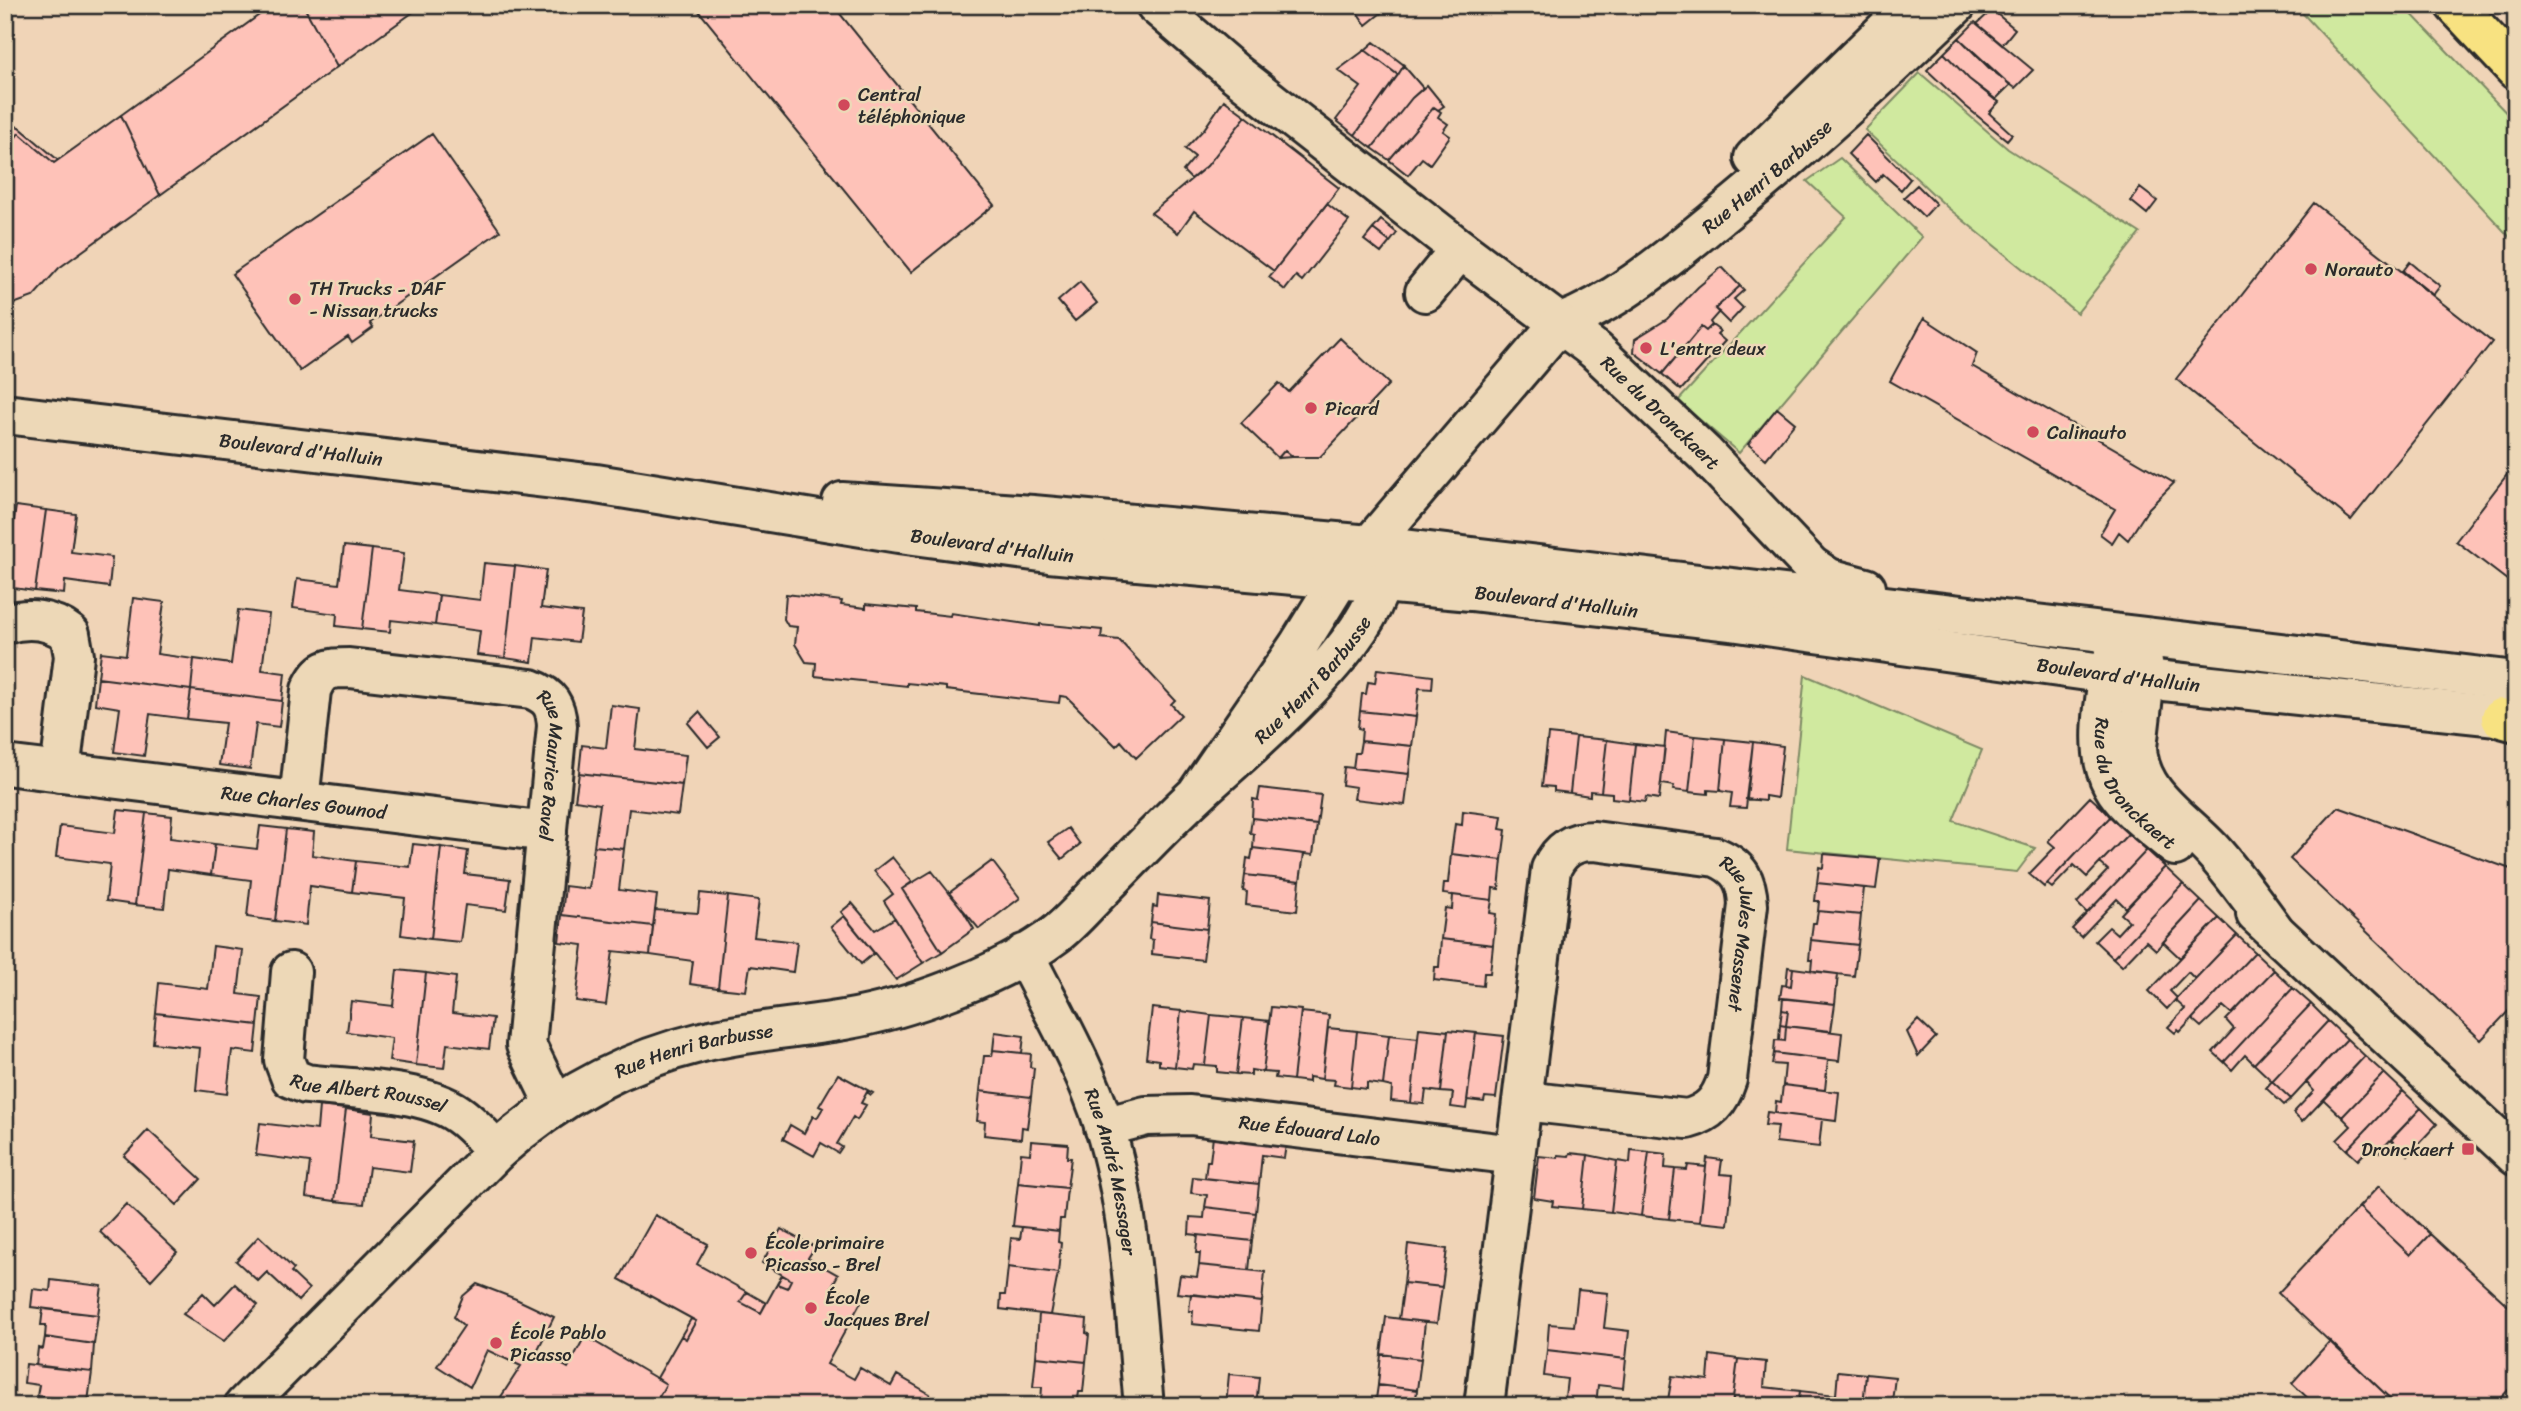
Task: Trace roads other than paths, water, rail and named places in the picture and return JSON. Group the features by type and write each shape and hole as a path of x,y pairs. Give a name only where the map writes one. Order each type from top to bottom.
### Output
{"highway":[{"path":"2455,5 2516,70"}],"street":[{"name":"Rue du Dronckaert","path":"1126,5 1235,73"},
{"name":"Rue du Dronckaert","path":"1156,5 1235,73 1620,372 1706,454 1811,566 1829,578 1866,588 2058,614 2130,636 2113,657 2127,676 2101,744 2105,768 2118,795 2274,930 2516,1156"},
{"name":"Rue Henri Barbusse","path":"1198,792 1298,646 1339,580 1594,282 1689,215 1724,186 1911,5"},
{"name":"Rue Henri Barbusse","path":"1559,324 1591,312 1713,222 1864,93 1956,5"},
{"path":"1425,292 1460,249"},
{"name":"Boulevard d'Halluin","path":"5,414 596,484 1002,548 1471,591 1738,622 2127,676 2511,719"},
{"name":"Boulevard d'Halluin","path":"596,484 1033,515 1370,545 2516,681"},
{"name":"Rue Henri Barbusse","path":"244,1406 497,1151 555,1105 614,1071 674,1050 730,1036 844,1020 900,1007 959,985 1040,947 1065,927 1198,792 1273,726 1343,650 1373,607 1380,583 1381,564 1378,552 1370,545"},
{"path":"5,624 20,620 57,624 70,634 75,656 60,772"},
{"name":"Rue Maurice Ravel","path":"299,801 311,690 316,678 325,670 349,668 463,680 531,690 543,693 552,702 557,713 557,726 526,1045 555,1105"},
{"name":"Rue Charles Gounod","path":"5,765 547,832"},
{"name":"Rue Jules Massenet","path":"1484,1406 1551,869 1561,852 1575,844 1594,841 1716,857 1733,865 1746,883 1748,905 1727,1079 1722,1094 1708,1112 1687,1119 1523,1101"},
{"name":"Rue André Messager","path":"1024,954 1089,1084 1104,1127 1127,1242 1144,1406"},
{"name":"Rue Albert Roussel","path":"291,972 284,1060 291,1077 306,1084 409,1096 444,1105 459,1114 497,1151"},
{"name":"Rue Édouard Lalo","path":"1104,1127 1146,1116 1190,1115 1515,1155"}],"place":[{"name":"Central téléphonique","path":"844,105"},
{"name":"Norauto","path":"2311,269"},
{"name":"TH Trucks - DAF - Nissan trucks","path":"295,299"},
{"name":"L'entre deux","path":"1646,348"},
{"name":"Picard","path":"1311,408"},
{"name":"Calinauto","path":"2033,432"},
{"name":"Dronckaert","path":"2468,1149"},
{"name":"École primaire Picasso - Brel","path":"751,1253"},
{"name":"École Jacques Brel","path":"811,1308"},
{"name":"École Pablo Picasso","path":"496,1343"}]}
